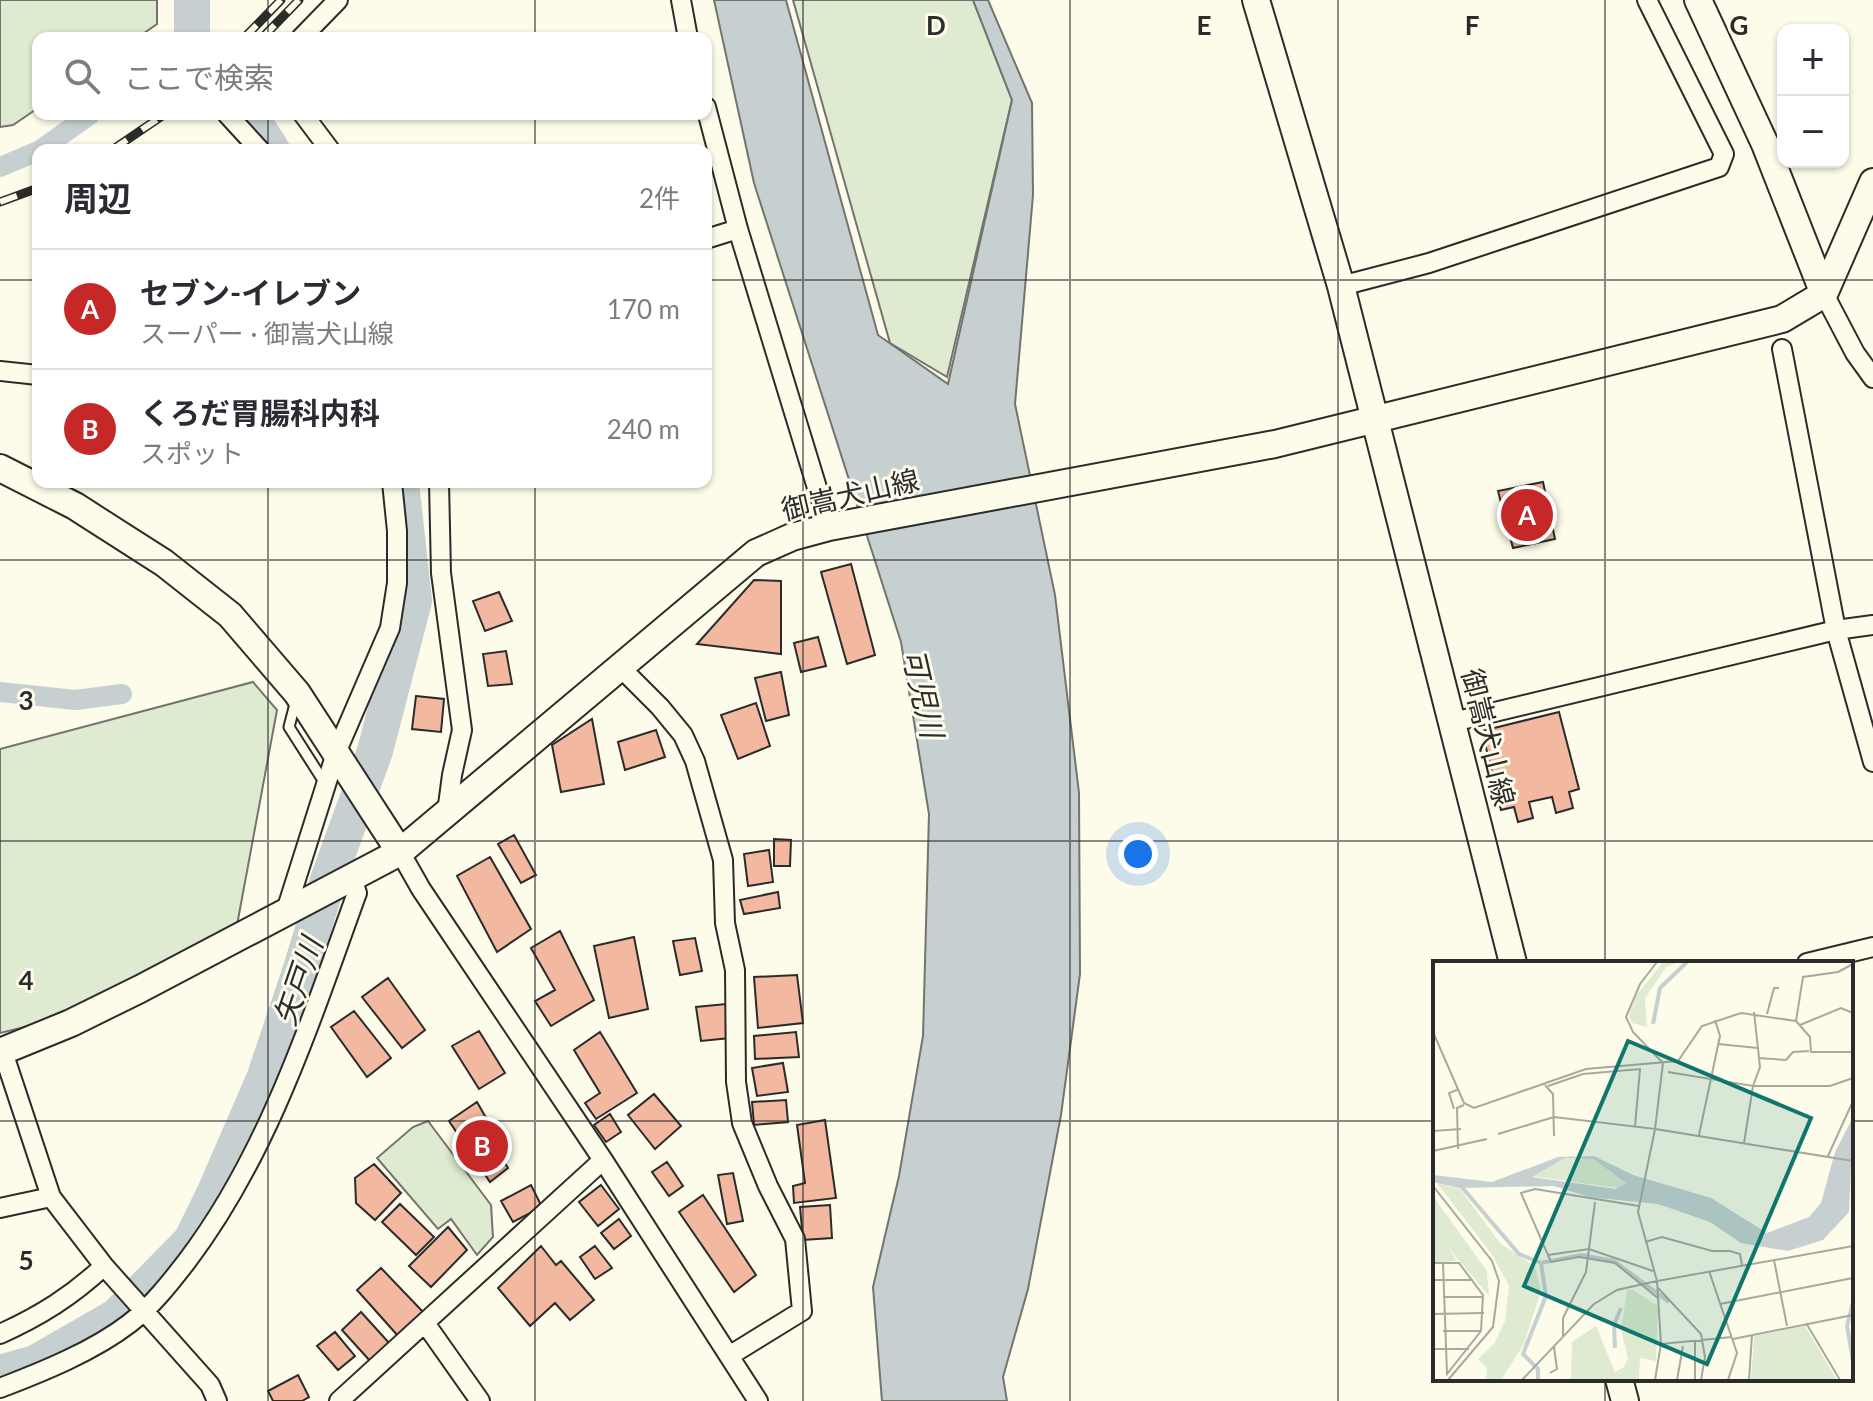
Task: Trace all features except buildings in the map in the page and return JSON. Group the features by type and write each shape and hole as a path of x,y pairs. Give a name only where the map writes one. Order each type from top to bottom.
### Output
{"main road":[{"path":"1256,0 1341,286 1374,420 1782,319 1824,294 1873,182"},
{"path":"1698,0 1765,144 1824,294"},
{"name":"御嵩犬山線","path":"1,1052 85,1016 400,852 756,553 792,537 835,526 1220,456 1374,420 1513,961"},
{"path":"0,468 32,484"},
{"path":"39,488 75,506 164,563 230,615 297,693 400,852"},
{"path":"1620,1381 1625,1401"}],"street":[{"path":"307,32 338,0"},
{"path":"681,0 687,32"},
{"path":"1341,286 1429,263 1719,167 1724,154 1647,0"},
{"path":"232,120 254,144"},
{"path":"308,120 326,144"},
{"path":"709,120 738,229 835,526"},
{"path":"712,237 738,229"},
{"path":"1824,294 1855,353 1873,378"},
{"path":"1782,349 1836,630 1873,762"},
{"path":"0,371 32,374"},
{"path":"285,914 336,753 390,628 397,583 393,488"},
{"path":"439,488 441,573 462,730 447,813"},
{"path":"1453,722 1836,630 1873,625"},
{"path":"620,667 683,735 695,761 723,860 725,923 735,970 736,1082 742,1123 768,1186 795,1239 802,1311 729,1356"},
{"path":"400,852 421,889 603,1160 758,1401"},
{"path":"0,1388 38,1374 128,1325 174,1278 214,1226 270,1118 313,1015 357,893 352,878"},
{"path":"1815,961 1873,947"},
{"path":"1,1052 51,1197 104,1266 210,1385 217,1401"},
{"path":"339,1401 603,1160"},
{"path":"0,1208 51,1197"},
{"path":"0,1334 73,1295 104,1266"},
{"path":"425,1323 480,1401"}],"lane":[{"path":"297,693 289,727 326,785"}],"green space":[{"path":"0,0 157,0 157,24 146,32 32,32 32,112 13,125 0,127"},
{"path":"793,0 973,0 1012,100 947,377 890,343"},
{"path":"253,682 277,710 237,925 45,1022 0,1033 0,749"},
{"path":"428,1121 491,1205 493,1237 477,1255 451,1219 438,1229 377,1158 413,1127"}],"water":[{"name":"可児川","path":"714,0 786,0 878,335 948,384 1012,100 973,0 988,0 1032,103 1033,195 1015,404 1055,595 1079,793 1080,974 1061,1115 1028,1289 1003,1377 1007,1401 882,1401 873,1287 899,1176 923,1036 929,814 901,642 754,183"}],"waterway":[{"name":"矢戸川","path":"192,0 192,32"},
{"path":"48,144 82,120"},
{"name":"矢戸川","path":"253,120 268,144"},
{"path":"0,167 32,154"},
{"name":"矢戸川","path":"0,1373 35,1363 117,1316 191,1241 215,1192 264,1079 328,880 375,751 414,601 402,488"},
{"path":"0,692 75,700 122,694"}],"railway":[{"path":"250,32 281,0"},
{"path":"268,32 299,0"},
{"path":"121,144 156,120"},
{"path":"0,202 32,190"}],"place":[{"name":"セブン-イレブン","path":"1527,515"},
{"name":"くろだ胃腸科内科","path":"482,1146"}]}
